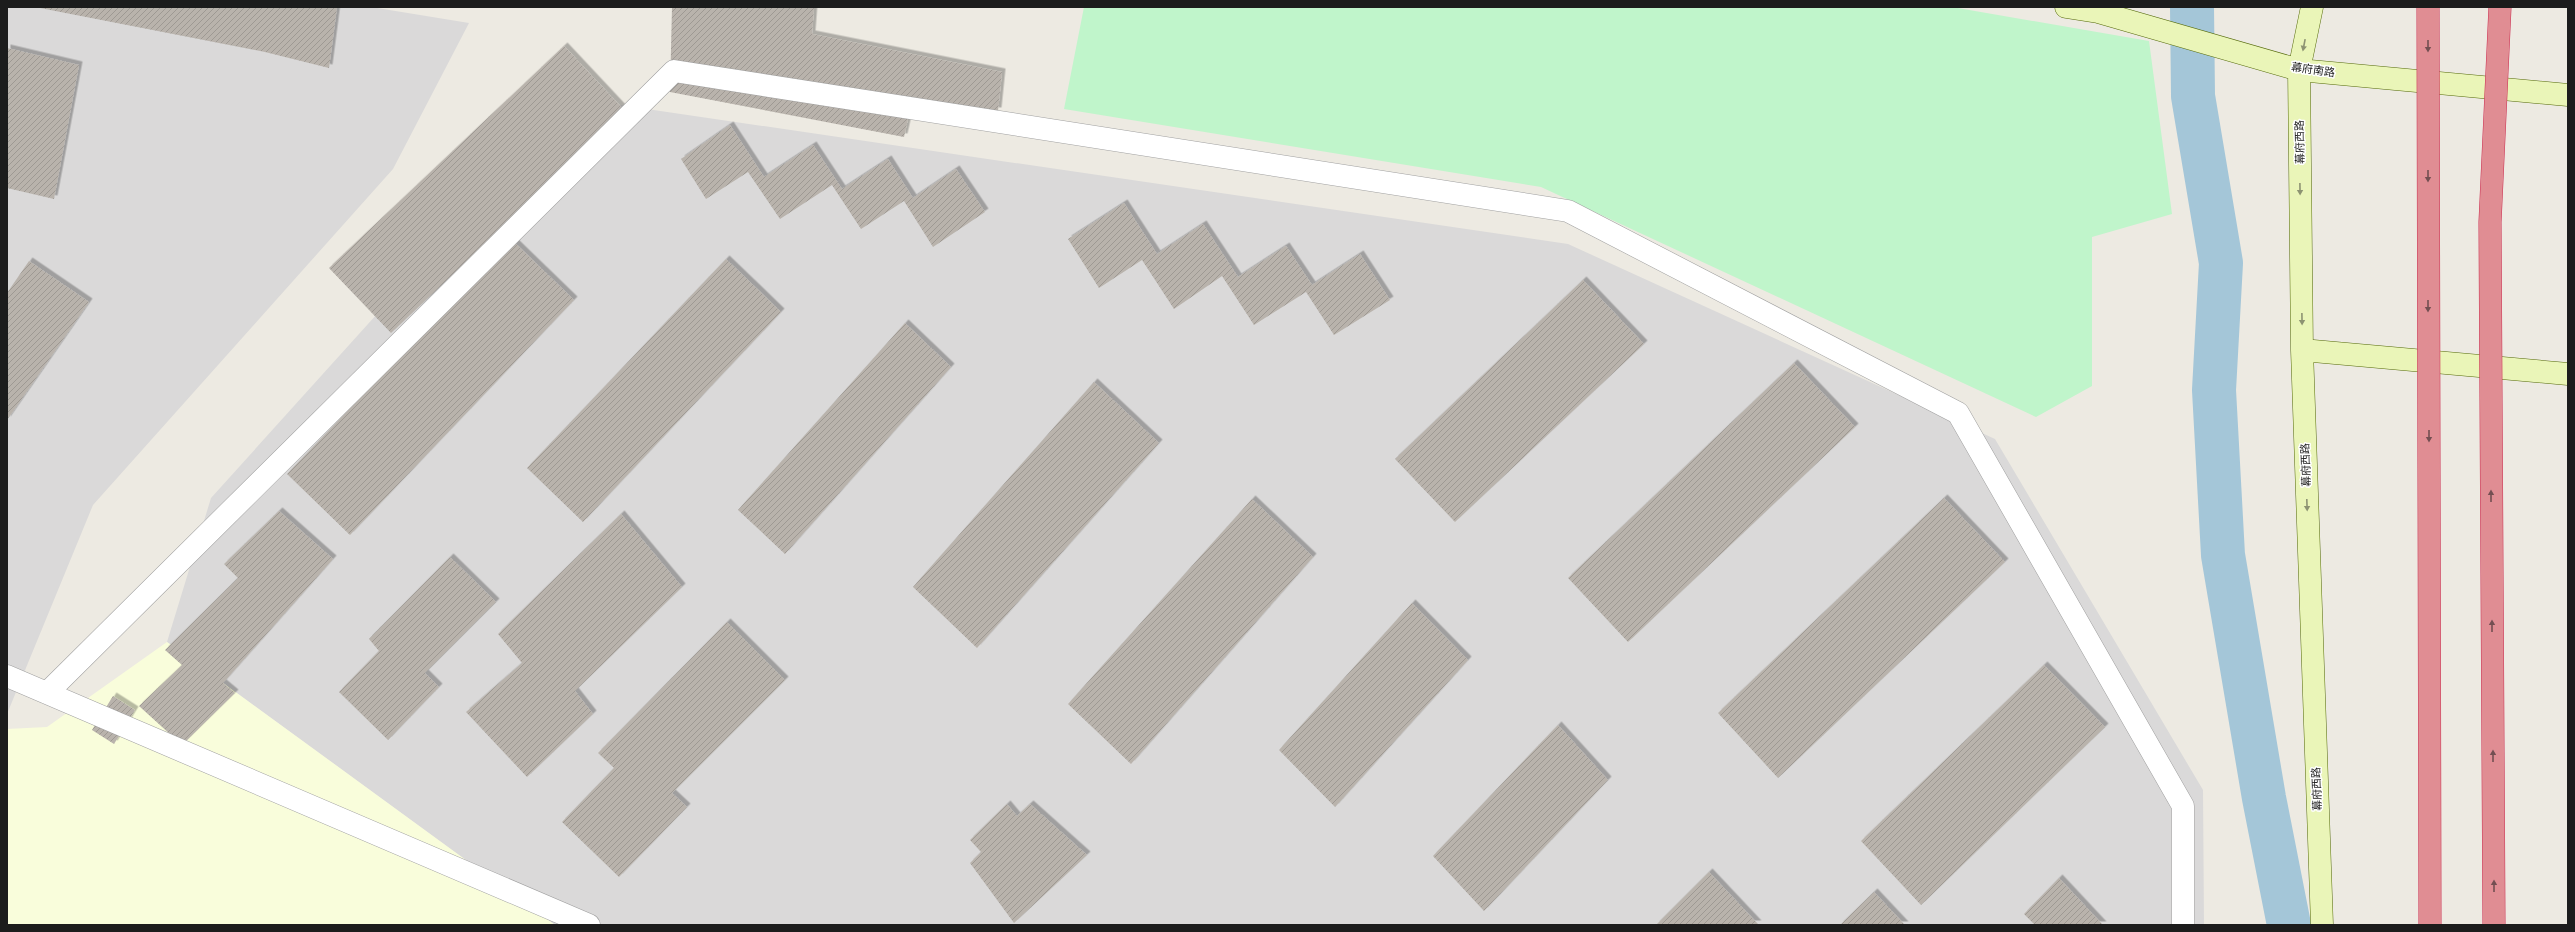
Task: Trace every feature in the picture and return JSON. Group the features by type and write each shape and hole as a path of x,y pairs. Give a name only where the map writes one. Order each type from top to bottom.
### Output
{"highway":[{"path":"2428,7 2430,925"},
{"path":"2494,925 2490,222 2500,7"}],"main road":[{"name":"幕府南路","path":"2066,7 2098,12 2291,67 2568,94"},
{"name":"幕府西路","path":"2312,7 2291,67 2322,925"},
{"path":"2302,350 2568,374"}],"street":[{"path":"47,693 674,71 1568,211 1958,413 2183,806 2184,925"},
{"path":"7,676 589,925"}],"shaded area":[{"path":"7,7 371,7 469,23 393,169 93,505 7,714"},
{"path":"572,98 1568,244 1995,439 2203,790 2204,925 555,925 167,642 211,498"},
{"path":"167,642 555,925 7,925 7,729 47,727"}],"green space":[{"path":"1084,7 1952,7 2149,41 2172,214 2092,237 2092,386 2036,417 1541,187 1064,109"}],"building":[{"path":"35,7 337,7 329,68 265,52"},
{"path":"672,7 814,7 812,34 1002,72 998,111 911,105 904,137 670,92"},
{"path":"564,46 625,111 391,333 329,268"},
{"path":"7,48 79,65 54,199 7,188"},
{"path":"730,125 764,177 813,145 842,189 888,159 913,198 956,169 985,212 933,247 904,201 861,229 832,185 780,219 748,172 706,199 681,159"},
{"path":"1124,203 1157,254 1203,224 1238,277 1286,246 1312,285 1360,254 1390,300 1334,335 1306,292 1254,325 1222,276 1174,309 1142,260 1099,288 1068,239"},
{"path":"512,240 574,300 350,535 287,474"},
{"path":"726,259 781,312 583,522 527,468"},
{"path":"29,261 89,302 7,420 7,293"},
{"path":"1583,280 1644,344 1455,522 1395,459"},
{"path":"905,323 951,367 785,554 738,510"},
{"path":"1794,363 1855,427 1628,642 1568,578"},
{"path":"1094,382 1159,443 977,648 913,587"},
{"path":"1944,498 2005,562 1778,778 1718,713"},
{"path":"1252,499 1313,557 1131,764 1068,704"},
{"path":"279,511 333,559 223,683 235,693 182,745 139,706 182,665 165,650 238,578 224,564"},
{"path":"621,514 682,587 575,691 593,714 527,777 466,712 522,663 498,634"},
{"path":"450,557 496,602 425,673 439,687 388,740 339,692 379,651 369,639"},
{"path":"1412,603 1468,660 1335,807 1279,750"},
{"path":"727,622 785,680 672,793 687,807 619,877 562,822 614,768 598,753"},
{"path":"2044,665 2105,727 1921,905 1861,841"},
{"path":"113,696 135,710 114,744 92,730"},
{"path":"1558,725 1608,780 1484,911 1433,856"},
{"path":"1007,804 1017,816 1030,804 1087,855 1014,923 970,863 981,852 970,840"},
{"path":"1709,872 1758,924 1656,925"},
{"path":"2059,878 2103,925 2035,925 2024,914"},
{"path":"1874,892 1905,925 1840,925"}],"waterway":[{"path":"2192,7 2193,96 2221,263 2214,390 2223,555 2264,798 2289,925"}]}
